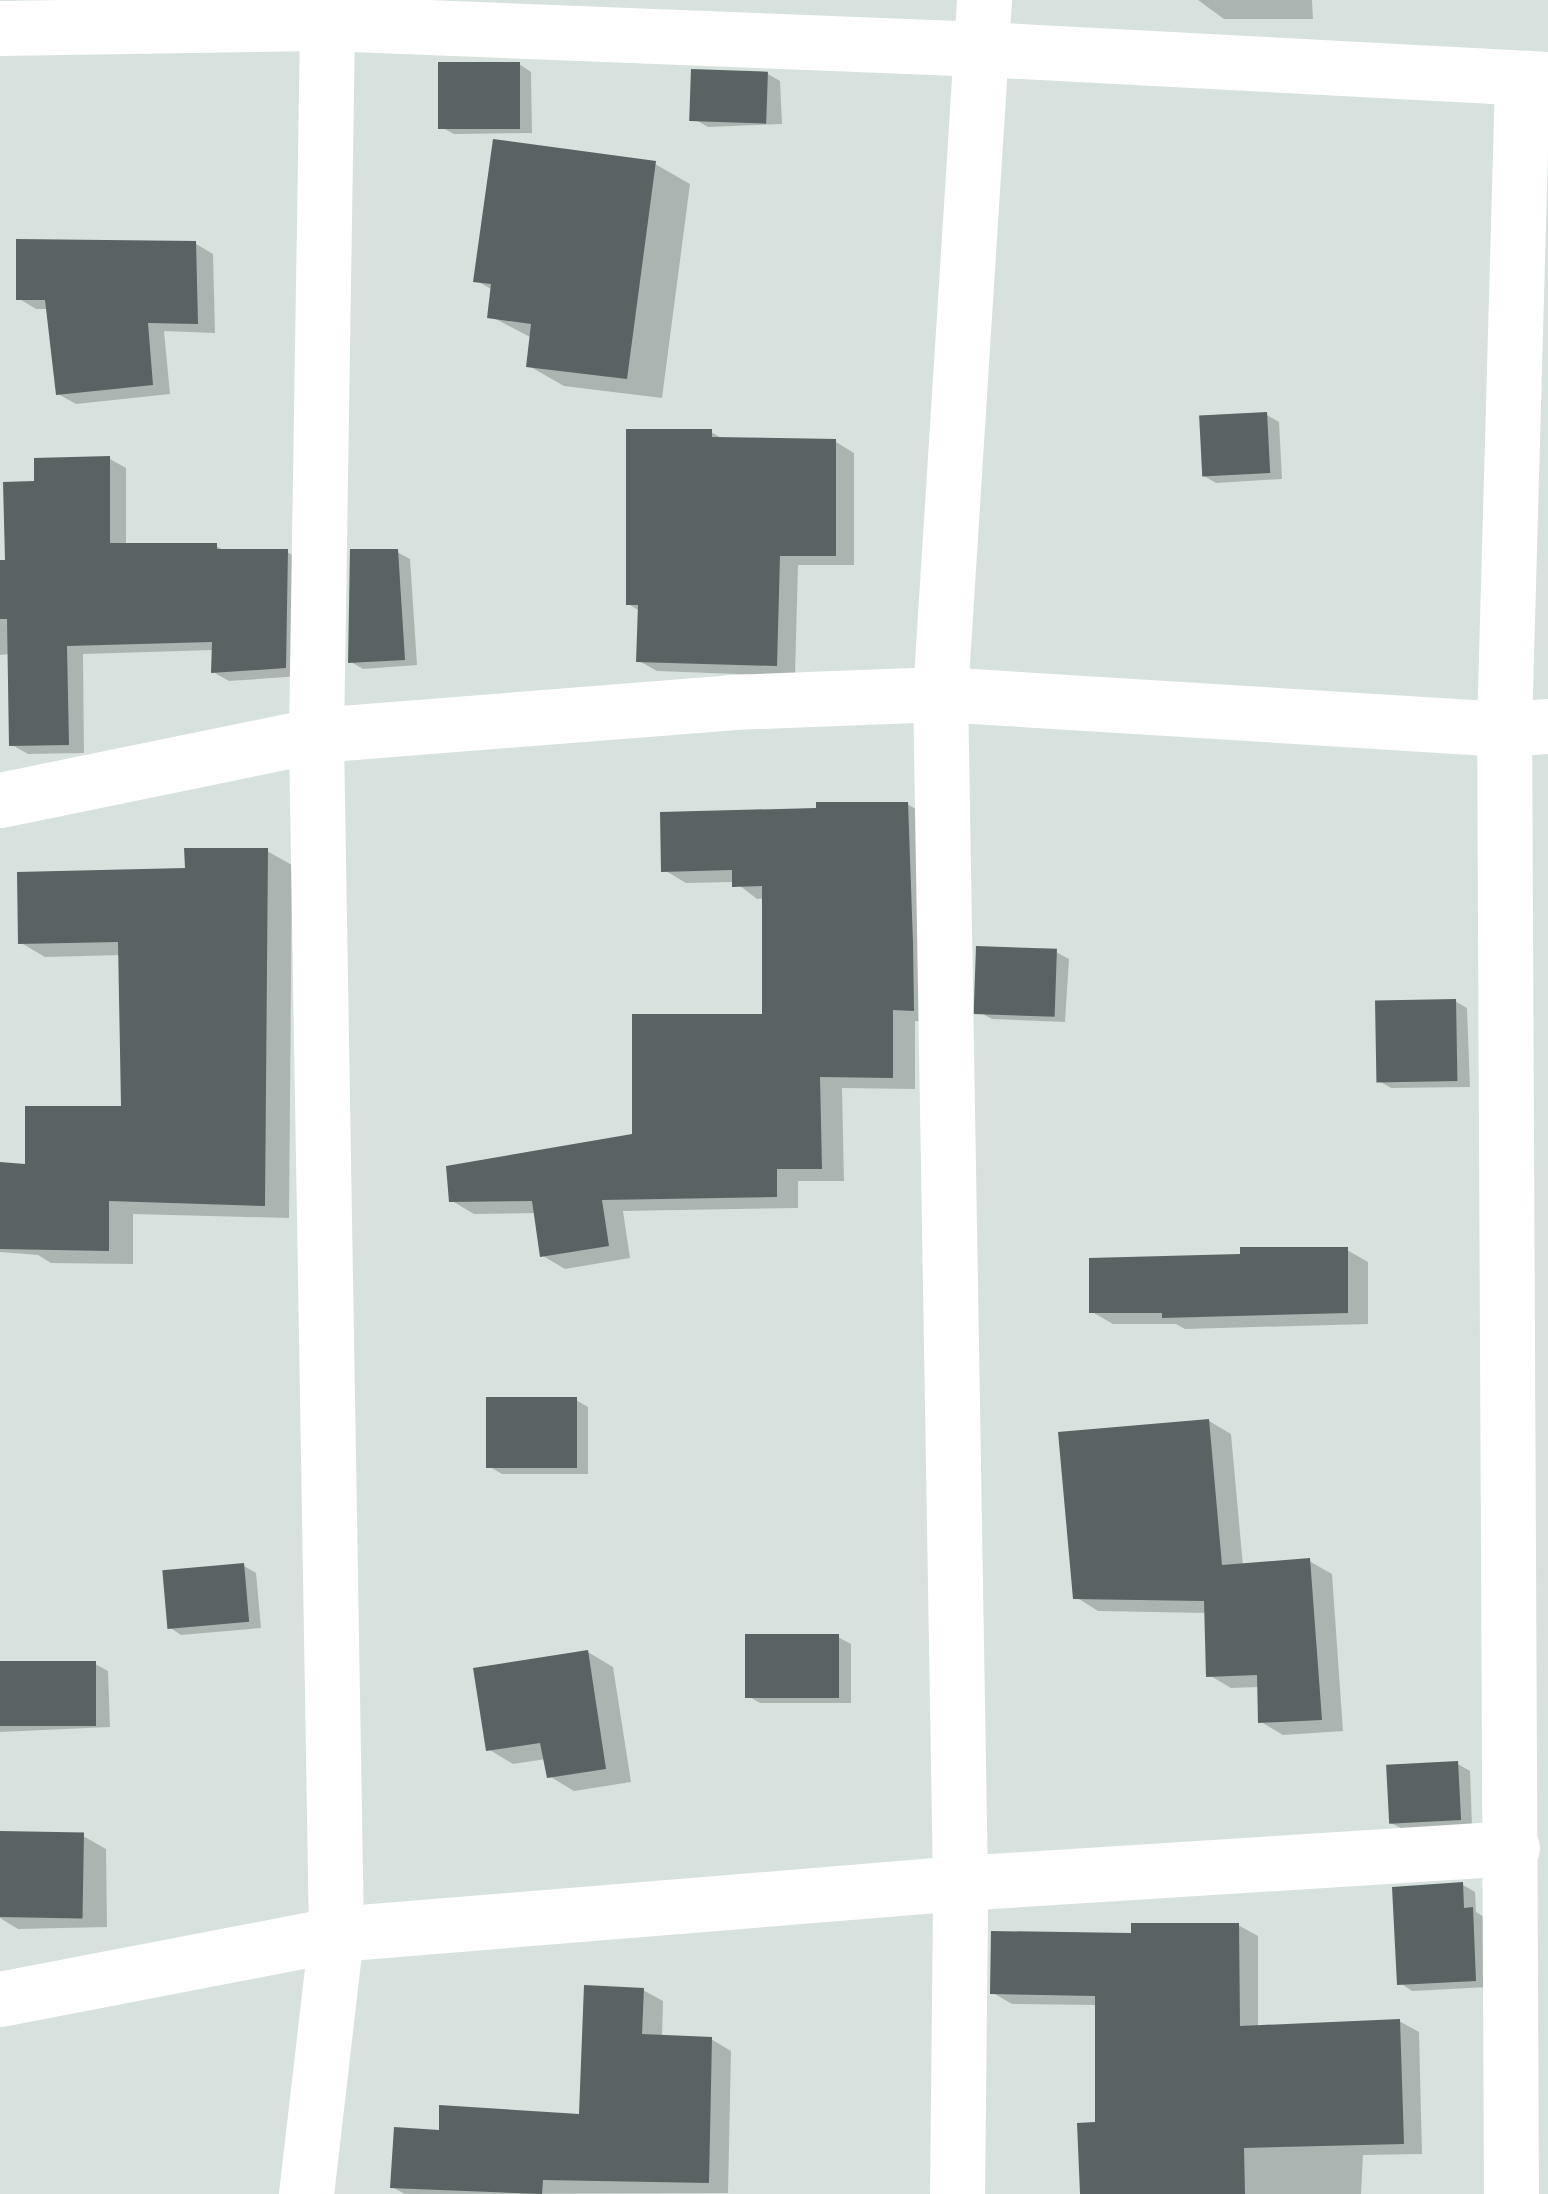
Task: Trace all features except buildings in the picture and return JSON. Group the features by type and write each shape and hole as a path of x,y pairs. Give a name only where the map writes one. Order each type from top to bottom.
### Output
{"street":[{"path":"306,2194 336,1934 316,734 327,23"},
{"path":"0,28 327,23 983,24 1535,80 1511,2194"},
{"path":"957,2194 960,1883 940,694 983,24"},
{"path":"0,800 316,734 732,702 940,694 1526,728"},
{"path":"0,1998 336,1934 960,1883 1512,1848"}]}
